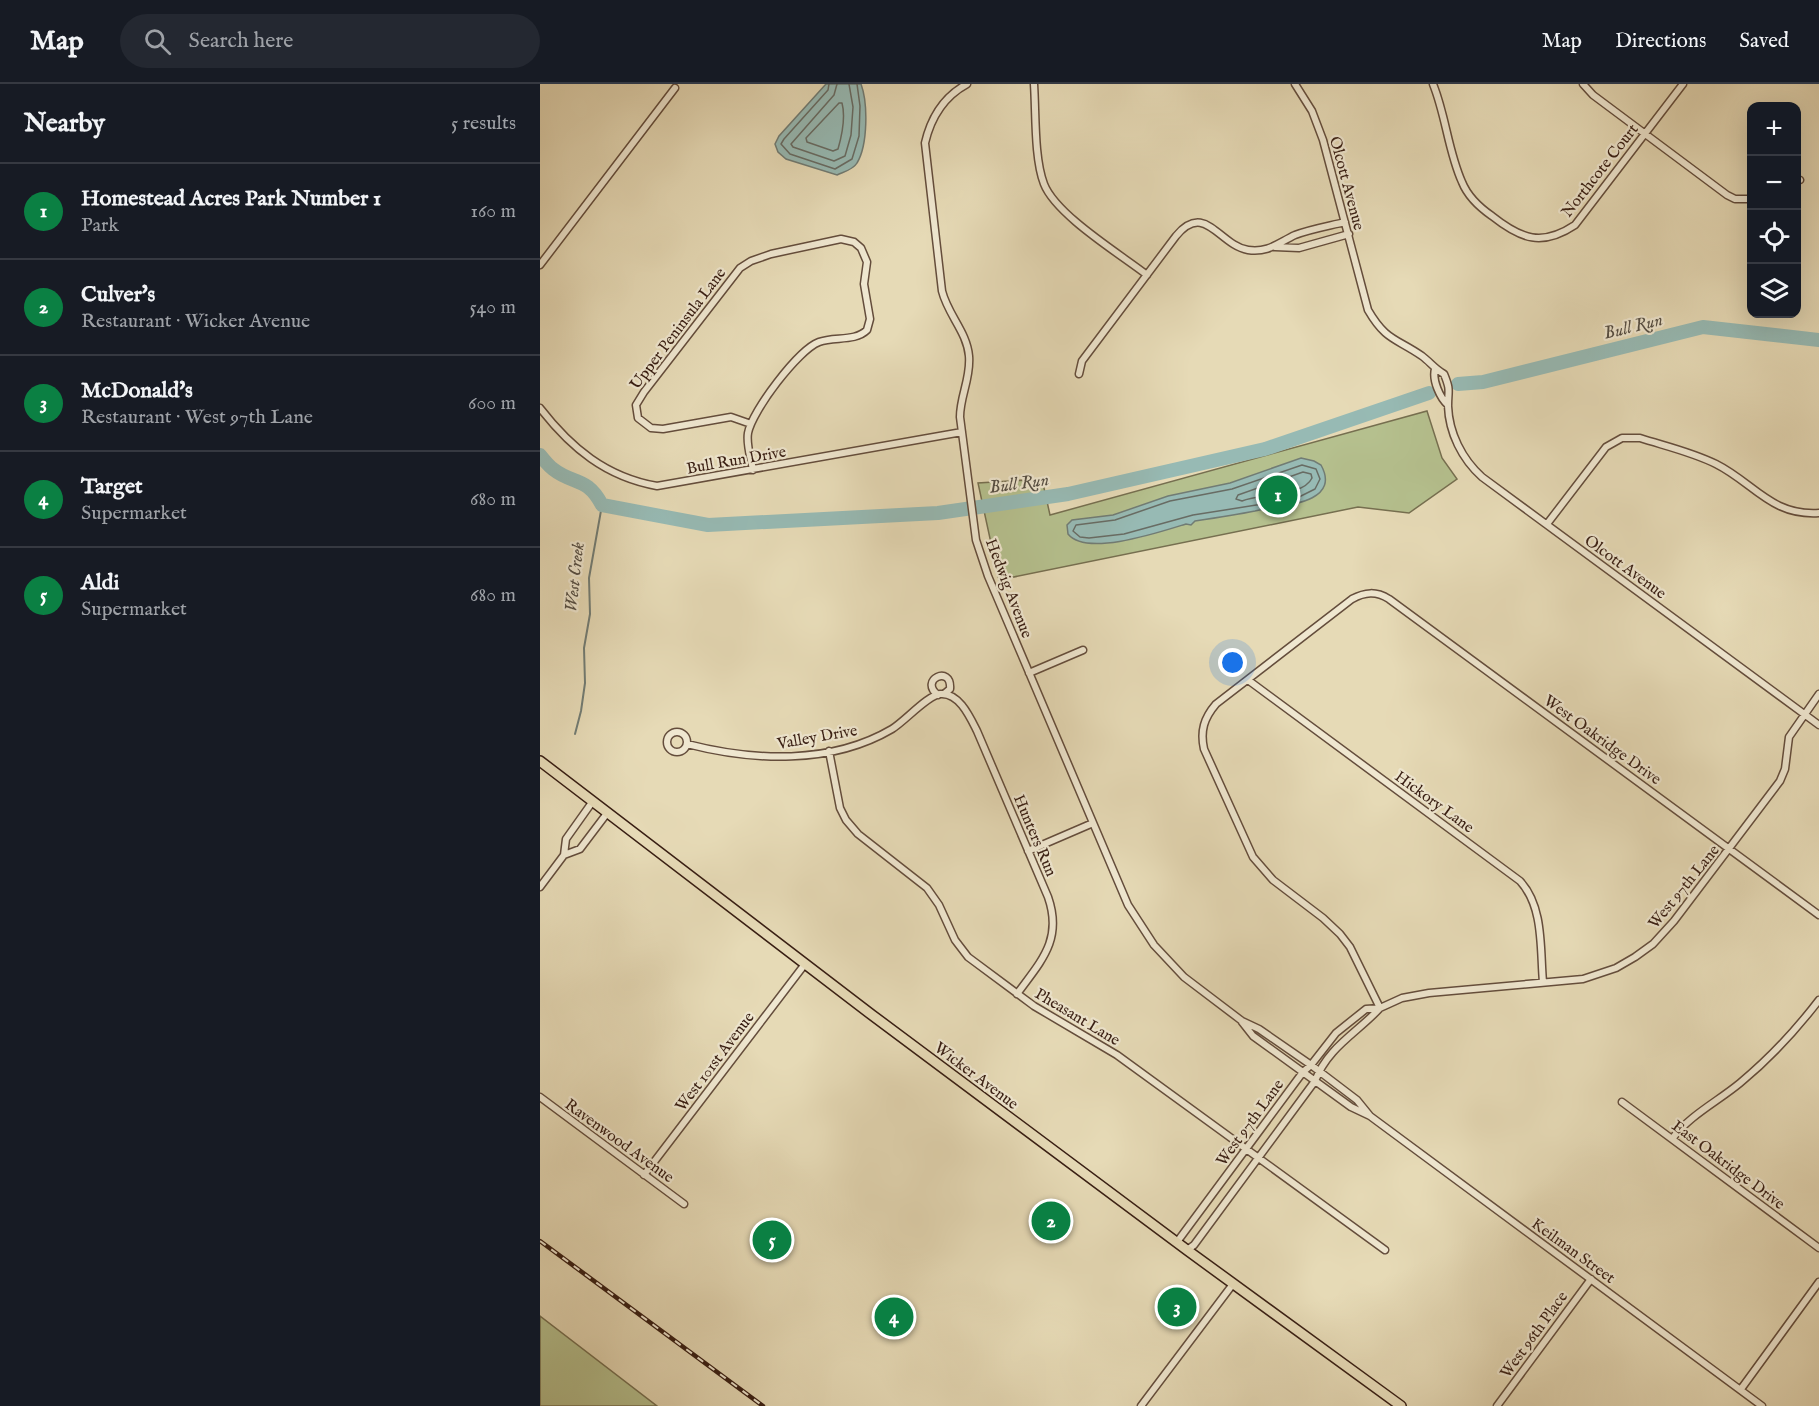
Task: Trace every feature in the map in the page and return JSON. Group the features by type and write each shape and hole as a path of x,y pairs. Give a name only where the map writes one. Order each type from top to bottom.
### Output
{"highway":[{"name":"Wicker Avenue","path":"540,761 805,964 1187,1250 1401,1406"}],"street":[{"name":"Hedwig Avenue","path":"967,84 950,95 941,105 931,124 925,143 942,291 949,312 964,337 970,358 968,380 961,402 962,432 972,516 983,564 1128,905 1154,945 1184,977 1242,1021 1259,1029 1311,1065"},
{"path":"1034,84 1040,171 1050,195 1067,215 1147,275"},
{"name":"Olcott Avenue","path":"1295,84 1318,125 1372,317 1388,337 1425,358 1435,369 1444,374 1451,394 1448,405 1456,442 1470,465 1482,477 1819,725"},
{"name":"Northcote Court","path":"1433,84 1446,122 1454,158 1467,193 1484,211 1522,236 1540,238 1557,236 1575,225 1683,84"},
{"path":"1583,84 1593,95 1727,195 1735,199 1747,199"},
{"path":"540,265 675,88"},
{"path":"1274,248 1296,235 1345,222"},
{"path":"1079,374 1082,361 1179,232 1193,223 1204,223 1235,245 1259,251 1274,248 1299,248 1349,234"},
{"name":"Upper Peninsula Lane","path":"841,239 854,242 861,248 867,262 864,284 870,319 867,330 860,336 826,340 806,349 761,405 751,424 731,417 659,430 643,423 636,414 637,401 740,268 764,256 841,239"},
{"name":"Olcott Avenue","path":"1435,369 1433,376 1442,399 1448,405"},
{"name":"Bull Run Drive","path":"540,408 561,434 584,455 601,466 638,482 665,486 962,432"},
{"path":"751,424 748,442 753,470"},
{"path":"1547,524 1602,451 1616,440 1628,437 1640,438 1714,463 1769,502 1783,508 1798,513 1819,513"},
{"name":"West Oakridge Drive","path":"1248,680 1352,599 1367,593 1380,594 1819,915"},
{"path":"1029,672 1083,650"},
{"path":"1248,680 1216,704 1203,725 1204,748 1252,857 1273,880 1340,934 1353,954 1380,1008"},
{"name":"Hickory Lane","path":"1248,680 1520,881 1530,894 1536,911 1543,982"},
{"name":"Valley Drive","path":"687,744 728,754 767,757 829,751 883,734 906,719 932,697 941,694"},
{"name":"Hunters Run","path":"941,694 956,699 973,723 1050,904 1053,927 1051,942 1046,955 1017,994"},
{"name":"West 97th Lane","path":"1177,1242 1303,1072 1346,1024 1366,1010 1380,1008 1402,998 1420,994 1573,980 1594,976 1616,968 1653,944 1667,930 1780,782 1785,769 1789,738 1819,694"},
{"name":"Pheasant Lane","path":"829,751 840,808 849,825 927,888 939,905 963,952 1047,1015 1108,1049 1385,1250"},
{"path":"540,887 564,855 566,839 593,801"},
{"path":"564,855 580,849 608,812"},
{"path":"1028,850 1093,823"},
{"name":"West 101st Avenue","path":"644,1175 805,964"},
{"path":"1672,1139 1686,1122 1763,1063 1819,1000"},
{"name":"West 97th Lane","path":"1187,1250 1194,1245 1258,1159 1341,1042 1380,1008"},
{"name":"Hedwig Avenue","path":"1242,1021 1253,1036 1303,1072"},
{"name":"Keilman Street","path":"1311,1065 1363,1105 1370,1116"},
{"name":"Keilman Street","path":"1303,1072 1351,1107 1370,1116 1762,1406"},
{"name":"Ravenwood Avenue","path":"540,1097 684,1204"},
{"name":"East Oakridge Drive","path":"1622,1102 1819,1248"},
{"name":"West 96th Place","path":"1497,1406 1591,1279"},
{"path":"1741,1389 1819,1282"},
{"path":"1141,1406 1233,1284"}],"green space":[{"path":"1427,411 1442,458 1457,479 1409,513 1358,507 999,580 978,483 1042,479 1050,515"},
{"path":"540,1316 657,1406 540,1406"}],"water":[{"path":"826,84 861,84 865,102 866,124 861,155 853,167 837,175 786,159 778,152 775,144 779,136"},
{"path":"1301,458 1321,465 1325,478 1323,488 1316,496 1304,501 1195,521 1191,525 1186,524 1124,541 1090,543 1077,541 1068,534 1067,525 1072,520 1113,515 1168,496 1230,483"}],"waterway":[{"name":"Bull Run","path":"1458,384 1483,382 1703,327 1819,340"},
{"name":"Bull Run","path":"540,455 560,474 591,489 602,505 708,525 938,513 1068,494 1265,449 1429,393"},
{"name":"West Creek","path":"575,734 585,683 584,648 590,614 589,578 602,505"}],"railway":[{"path":"540,1241 763,1406"}],"place":[{"name":"Homestead Acres Park Number 1","path":"1278,495"},
{"name":"Culver's","path":"1051,1221"},
{"name":"Aldi","path":"772,1240"},
{"name":"McDonald's","path":"1177,1307"},
{"name":"Target","path":"894,1317"}]}
